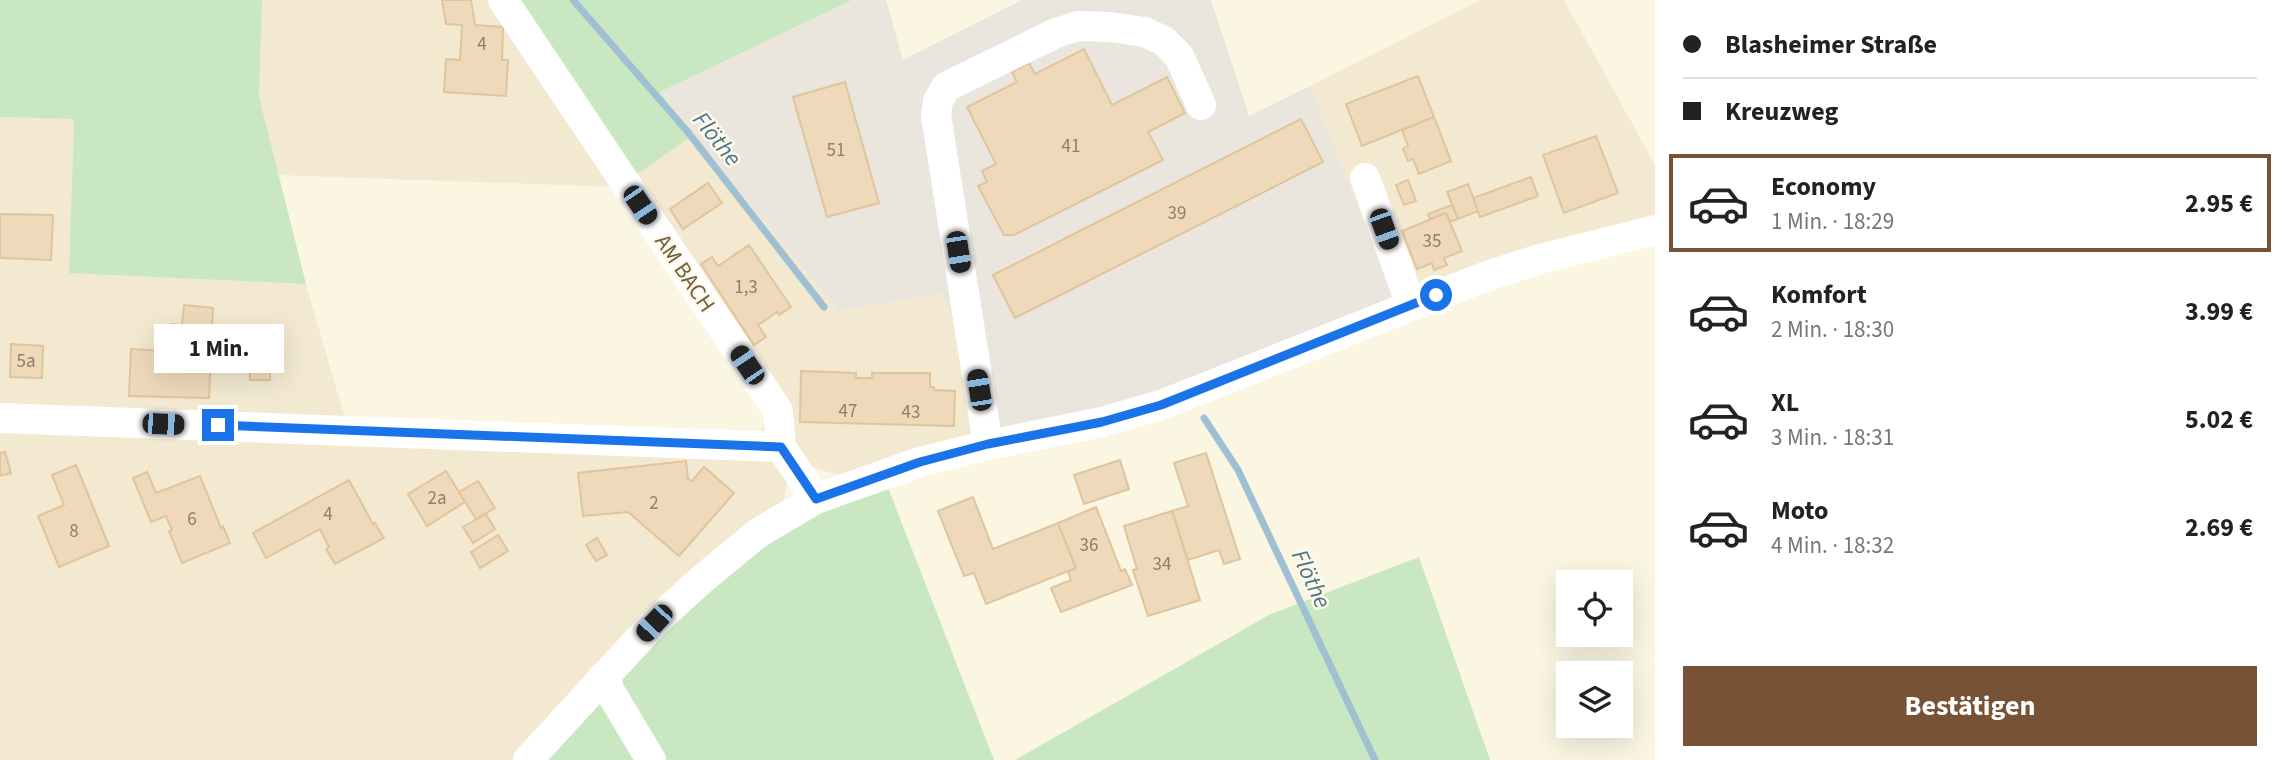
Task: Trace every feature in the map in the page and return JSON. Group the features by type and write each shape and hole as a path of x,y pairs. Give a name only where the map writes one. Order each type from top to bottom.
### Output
{"street":[{"name":"AM BACH","path":"503,0 778,411 781,447"},
{"path":"988,444 936,115 938,101 946,87 1056,33 1078,26 1110,27 1145,32 1164,41 1178,56 1201,105"},
{"path":"1365,178 1411,305"},
{"path":"528,760 654,623 700,581 758,533 816,499 920,462 988,444 1102,422 1161,405 1411,305 1536,260 1655,230"},
{"path":"0,418 781,447 816,499"},
{"path":"602,678 651,760"}],"shaded area":[{"path":"262,0 520,0 629,178 692,136 839,311 942,293 958,336 970,435 842,476 809,466 788,481 781,510 515,760 0,760 0,117 74,119 69,273 306,284 345,419 759,433 767,420 618,187 278,175 259,97"},
{"path":"852,0 886,0 903,60 1022,0 1211,0 1249,116 1310,86 1396,301 1113,410 970,435 958,336 942,293 839,311 692,136 660,92"},
{"path":"1481,0 1564,0 1655,165 1655,220 1396,301 1310,86"}],"green space":[{"path":"0,0 262,0 259,97 306,284 69,273 74,119 0,117"},
{"path":"520,0 852,0 660,92 692,136 630,179"},
{"path":"887,485 994,760 661,760 623,696 623,674 672,622 747,556 818,513"},
{"path":"1419,557 1490,760 1015,760 1269,615"},
{"path":"603,695 639,760 544,760"}],"building":[{"path":"442,0 471,0 475,25 503,27 502,60 508,60 506,96 444,92 446,59 460,60 462,25 446,24"},
{"path":"1084,49 1112,105 1167,77 1185,113 1148,132 1163,160 1014,235 1004,235 978,186 987,182 982,171 996,164 967,107 1017,82 1012,72 1029,63 1035,74"},
{"path":"1418,76 1434,117 1362,146 1346,104"},
{"path":"845,82 879,203 827,217 793,97"},
{"path":"1434,117 1451,161 1419,174 1413,159 1408,161 1403,149 1408,146 1402,130"},
{"path":"1301,119 1323,162 1015,318 993,275"},
{"path":"1596,136 1618,193 1564,213 1543,155"},
{"path":"1531,177 1538,196 1480,217 1473,198"},
{"path":"1408,180 1416,201 1404,205 1396,185"},
{"path":"708,183 722,203 683,229 670,209"},
{"path":"1468,184 1478,211 1458,219 1447,192"},
{"path":"1452,205 1458,219 1450,222 1446,213 1430,219 1428,214"},
{"path":"1446,213 1462,251 1444,258 1447,265 1434,270 1432,263 1417,269 1402,231"},
{"path":"0,214 53,215 51,260 0,258"},
{"path":"749,245 791,307 779,315 777,312 758,325 766,337 754,345 701,264 712,257 718,266"},
{"path":"184,305 213,308 209,398 129,396 131,349 180,352 181,338 171,337 172,324 182,325"},
{"path":"11,344 43,346 42,378 10,377"},
{"path":"250,345 270,345 270,380 250,380"},
{"path":"801,371 856,373 856,378 872,378 872,373 930,373 930,387 934,387 934,390 955,391 954,426 800,422"},
{"path":"5,452 11,473 0,476 0,453"},
{"path":"1206,453 1240,559 1224,564 1219,550 1188,560 1172,511 1188,506 1174,463"},
{"path":"1120,460 1129,489 1084,504 1074,475"},
{"path":"686,461 688,479 692,481 704,467 734,493 679,556 628,512 583,516 578,473"},
{"path":"76,465 109,546 59,567 38,516 64,505 52,475"},
{"path":"446,471 465,502 427,526 408,494"},
{"path":"147,472 156,493 200,476 230,543 182,563 166,516 151,522 133,478"},
{"path":"349,480 373,524 375,523 384,538 335,564 326,549 329,547 320,529 266,558 253,533"},
{"path":"478,481 495,508 476,519 459,492"},
{"path":"973,497 993,549 1058,523 1076,568 986,604 974,573 964,576 938,511"},
{"path":"1096,507 1121,571 1125,569 1132,585 1061,612 1051,588 1071,580 1068,572 1076,568 1058,523"},
{"path":"1172,511 1200,600 1148,616 1133,570 1137,569 1124,526"},
{"path":"486,514 495,529 473,543 463,527"},
{"path":"498,535 508,551 480,568 471,552"},
{"path":"597,538 607,555 596,561 586,545"}],"waterway":[{"name":"Flöthe","path":"573,0 687,131 824,307"},
{"name":"Flöthe","path":"1204,418 1238,470 1375,760"}],"route":[{"path":"218,425 781,447 816,499 920,462 988,444 1102,422 1161,405 1436,295"}]}
